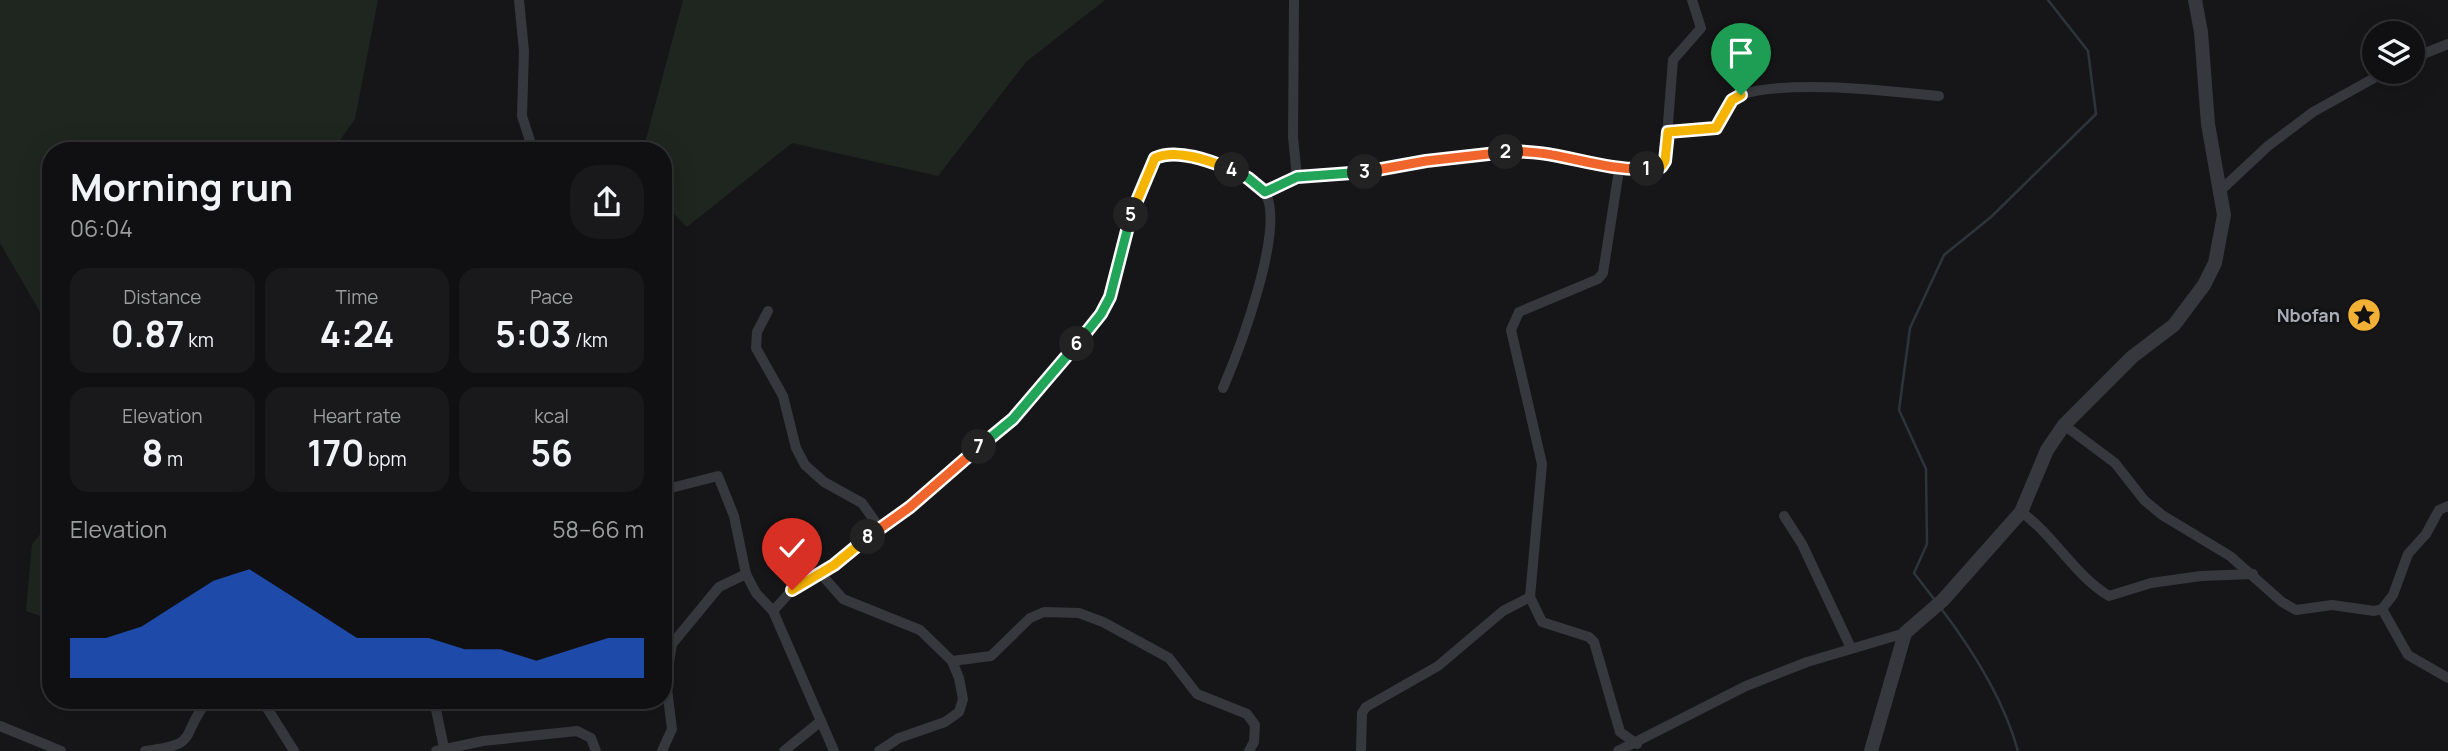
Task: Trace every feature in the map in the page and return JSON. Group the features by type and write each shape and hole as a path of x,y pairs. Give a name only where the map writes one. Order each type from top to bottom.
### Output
{"street":[{"path":"519,0 524,51 522,116 530,142"},
{"path":"1294,0 1293,137 1297,177"},
{"path":"1265,192 1297,177 1352,175 1426,161 1524,151 1619,170 1661,167 1665,161 1673,60 1700,28 1692,0"},
{"path":"1618,751 1637,744 1746,686 1850,648 1905,633 1943,600 2021,512 2047,450 2064,425 2132,358 2174,325 2204,285 2220,247 2224,215 2222,188 2208,124 2202,32 2195,0"},
{"path":"2425,53 2448,44"},
{"path":"2222,188 2313,111 2363,84"},
{"path":"1668,132 1716,128 1732,100 1775,90 1871,89 1938,96"},
{"path":"773,611 792,590 821,574 878,527 910,507 951,469 1013,419 1101,314 1110,297 1136,197 1155,158 1165,153 1227,168 1248,178 1265,192 1270,209 1263,271 1248,331 1223,388"},
{"path":"1619,170 1603,273 1598,279 1519,312 1514,319 1514,342 1542,464 1530,597 1542,622 1589,637 1594,642 1620,732 1637,744"},
{"path":"768,311 757,332 756,348 783,396 796,448 805,465 824,482 862,503 878,527"},
{"path":"2064,425 2115,463 2144,500 2162,515 2230,555 2282,602 2296,610 2332,605 2374,611 2382,609 2393,595 2408,554 2426,534 2434,515 2448,506"},
{"path":"672,488 718,476 737,529 746,574 756,593 773,611 834,751"},
{"path":"2021,512 2039,525 2076,567 2109,596 2151,583 2253,574"},
{"path":"1784,516 1802,544 1850,648"},
{"path":"672,636 719,587 746,574"},
{"path":"821,574 843,599 920,630 952,661 963,699 959,712 945,722 899,738 879,751"},
{"path":"1361,751 1362,713 1366,707 1438,666 1503,611 1530,597"},
{"path":"2382,609 2408,655 2448,678"},
{"path":"952,661 991,656 1030,618 1044,612 1079,613 1103,622 1169,658 1197,694 1247,714 1255,725 1254,742 1249,751"},
{"path":"1871,751 1905,633"},
{"path":"145,751 176,747 183,743 203,709"},
{"path":"268,709 294,751"},
{"path":"436,709 443,750 577,731 591,737 596,751"},
{"path":"662,751 672,729 670,709"},
{"path":"784,751 821,721"},
{"path":"0,726 61,751"}],"shaded area":[{"path":"0,0 378,0 355,119 339,142 42,142 42,315 0,243"},
{"path":"683,0 1105,0 1026,62 938,176 792,143 687,227 672,212 672,142 645,142"},
{"path":"42,532 42,617 26,611 32,544"}],"waterway":[{"path":"1934,599 1914,573 1927,544 1926,469 1899,410 1910,328 1944,255 1991,217 2096,114 2088,51 2048,0"},
{"path":"1940,607 1964,640 1996,694 2018,751"}],"place":[{"name":"Nbofan","path":"2364,315"}],"route":[{"path":"792,590 834,565 878,527 910,507 951,469 1013,419 1057,368 1101,314 1110,297 1136,197 1155,158 1165,153 1181,155 1227,168 1248,178 1265,192 1297,177 1352,175 1426,161 1524,151 1536,151 1619,170 1655,169 1661,167 1665,161 1668,132 1716,128 1732,100 1741,95"}]}
